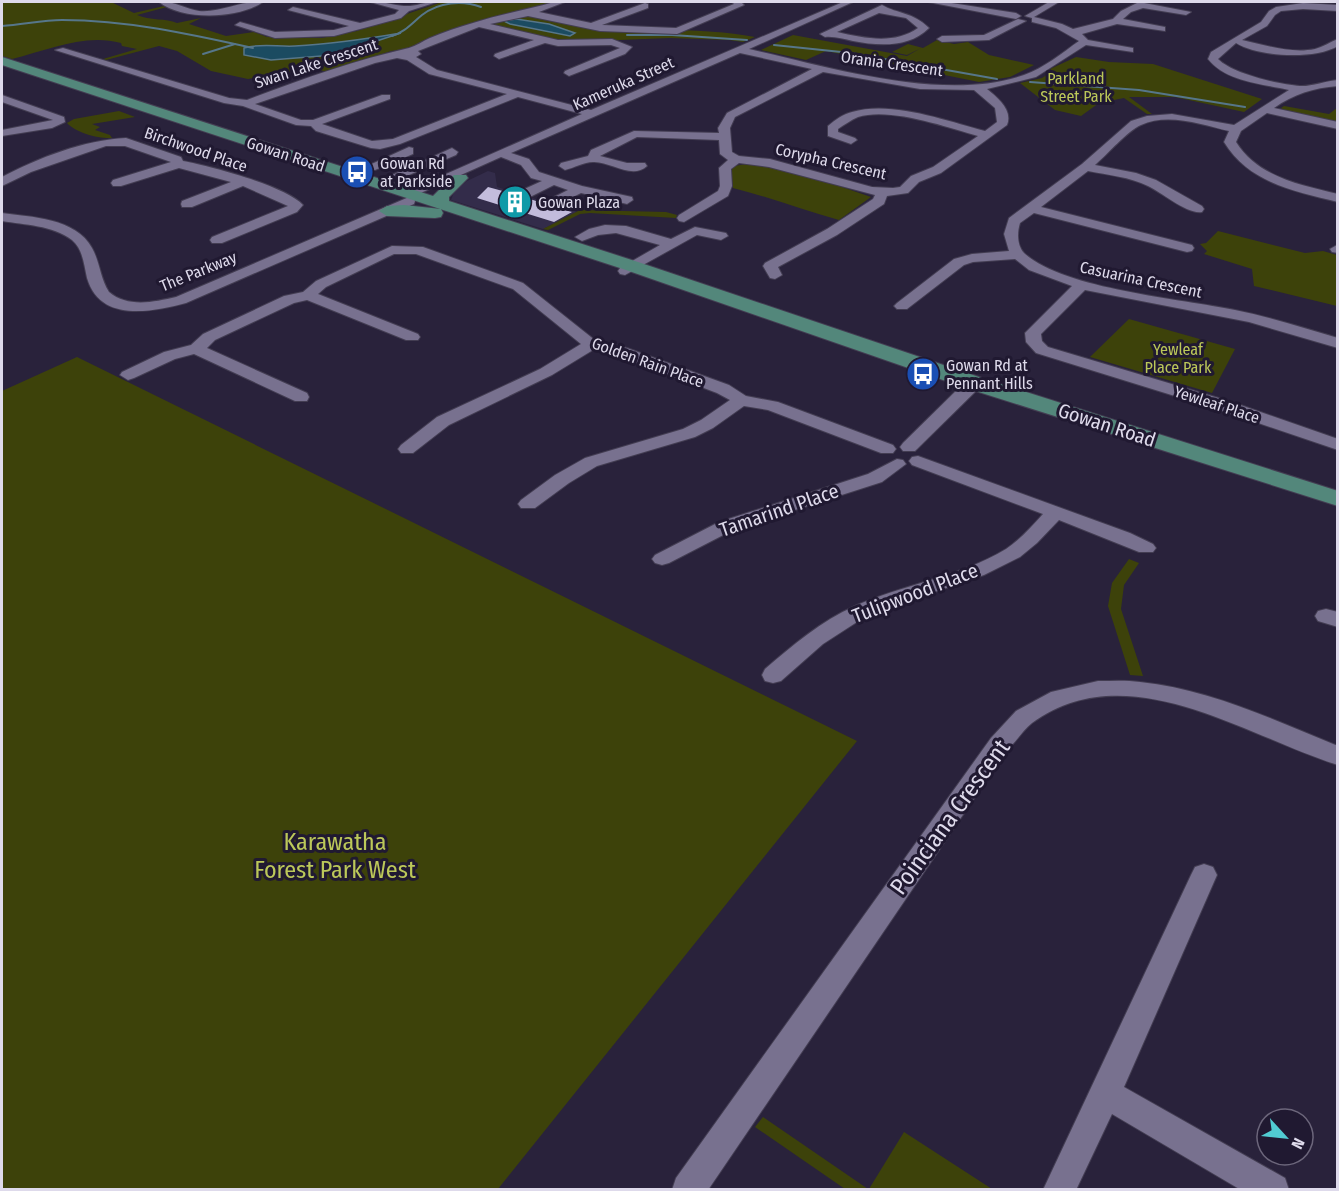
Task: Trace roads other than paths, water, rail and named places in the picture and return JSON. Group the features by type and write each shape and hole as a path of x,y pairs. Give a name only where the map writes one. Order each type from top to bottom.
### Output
{"main road":[{"name":"Gowan Road","path":"2,62 375,180 448,209 974,383 1338,499"},
{"name":"Gowan Road","path":"2,67 375,180"},
{"path":"387,211 448,209 441,196 460,178"},
{"path":"366,213 378,202 375,180 414,194"}],"street":[{"path":"163,2 179,10 203,15 253,2"},
{"path":"374,2 406,9 434,2"},
{"path":"528,14 561,2"},
{"path":"528,14 608,29 677,31 740,5 741,2"},
{"name":"Kameruka Street","path":"414,194 849,2"},
{"name":"Kameruka Street","path":"414,194 460,178 595,114 856,2"},
{"path":"932,2 1026,18 1074,32 1083,38 1084,42 1130,50"},
{"path":"942,39 986,38 1055,2"},
{"path":"1117,21 1119,16 1143,3 1186,12"},
{"path":"592,25 645,6"},
{"path":"1300,89 1232,72 1215,64 1213,59 1215,54 1264,24 1272,13 1279,9 1303,6 1338,8"},
{"path":"240,25 275,35 334,33 398,16 406,9"},
{"path":"909,16 924,28 904,40 874,42 824,35 880,9 909,16 929,15"},
{"path":"293,10 360,26"},
{"name":"Swan Lake Crescent","path":"516,93 388,144 371,144 320,129 315,123 300,123 256,110 248,103 372,61 395,56 394,54 398,52 410,54 433,40 478,24 528,14"},
{"path":"1074,32 1117,21 1162,29"},
{"path":"478,24 543,40 574,44 612,42 627,47 622,52 568,73"},
{"path":"499,56 543,40"},
{"name":"Orania Crescent","path":"742,50 912,84 976,86 1026,77 1084,42"},
{"path":"1236,42 1304,53 1328,49 1338,42"},
{"path":"60,50 228,101 248,103"},
{"path":"410,54 433,72 595,114"},
{"path":"684,218 723,193 726,186 725,168 736,159 726,154 724,137 726,121 738,110 824,68"},
{"path":"1338,83 1289,93 1236,129 1230,142 1235,153 1248,164 1286,184 1338,198"},
{"name":"Corypha Crescent","path":"736,159 770,163 882,192 904,190 915,179 937,170 1003,123 1005,115 1000,106 976,86"},
{"path":"315,123 386,97"},
{"path":"2,98 60,119 52,125 2,133"},
{"path":"1264,109 1338,126"},
{"path":"851,140 832,134 832,128 857,114 868,112 908,116 989,135"},
{"path":"902,306 959,262 972,258 1018,255 1011,242 1010,231 1014,221 1086,166 1135,123 1144,119 1182,118 1236,129"},
{"path":"593,158 595,153 634,134 724,137"},
{"name":"Birchwood Place","path":"2,182 27,169 105,143 118,141 177,160 178,164 195,166 242,182 296,205 292,209 217,240"},
{"path":"375,180 405,150 436,159"},
{"path":"398,175 452,152"},
{"path":"505,155 525,162 535,175 579,189 627,200"},
{"path":"565,166 593,158 627,170 641,166"},
{"path":"117,183 135,180 178,164"},
{"path":"1086,166 1136,177 1152,183 1197,209"},
{"path":"525,194 554,180"},
{"path":"187,204 242,182"},
{"path":"553,203 579,189"},
{"path":"751,267 773,270 798,249 832,232 879,201 882,192"},
{"name":"The Parkway","path":"2,217 51,226 80,240 91,260 97,287 107,298 133,307 154,307 181,300 387,211 414,194"},
{"name":"The Parkway","path":"271,260 366,213 414,194"},
{"path":"1031,208 1187,248"},
{"path":"582,237 596,229 613,227 671,244"},
{"path":"629,268 695,231 721,236"},
{"name":"Golden Rain Place","path":"128,375 170,355 196,349 209,337 289,299 308,296 321,284 392,250 418,250 518,286 591,345 621,351 723,389 741,400 772,406 892,457"},
{"name":"Casuarina Crescent","path":"1018,255 1036,267 1082,285 1237,315 1338,343"},
{"name":"Yewleaf Place","path":"1082,285 1033,333 1034,342 1042,350 1226,406 1338,445"},
{"path":"308,296 412,338"},
{"path":"407,449 443,421 546,372 591,345"},
{"path":"196,349 301,398"},
{"path":"892,457 909,465 914,454 974,383"},
{"path":"528,504 562,479 591,462 689,433 707,424 741,400"},
{"path":"914,454 1146,548"},
{"name":"Tamarind Place","path":"662,559 726,526 875,478 892,457"},
{"name":"Tulipwood Place","path":"773,675 807,644 862,611 970,572 1014,552 1030,540 1056,511"},
{"name":"Poinciana Crescent","path":"688,1190 999,744 1024,718 1047,704 1078,693 1111,689 1141,689 1196,700 1338,756"},
{"path":"1059,1190 1106,1093 1204,875"},
{"path":"1106,1093 1273,1190"}],"water":[{"path":"516,19 549,24 575,33 570,36 504,21"},
{"path":"401,33 334,55 271,60 244,55 244,48 263,45 322,44"}],"waterway":[{"path":"392,36 405,30 422,15 436,7 458,3 481,7"},
{"path":"2,26 54,20 110,22 235,44"},
{"path":"627,35 672,35 747,40"},
{"path":"203,54 235,44"},
{"path":"235,44 253,48"},
{"path":"774,45 851,53 997,79"},
{"path":"1030,82 1139,90 1245,107"}],"place":[{"name":"Gowan Rd at Parkside","path":"357,172"},
{"name":"Gowan Plaza","path":"515,202"},
{"name":"Gowan Rd at Pennant Hills","path":"923,374"}],"park label":[{"name":"Parkland Street Park","path":"1076,87"},
{"name":"Yewleaf Place Park","path":"1178,358"},
{"name":"Karawatha Forest Park West","path":"335,856"}]}
